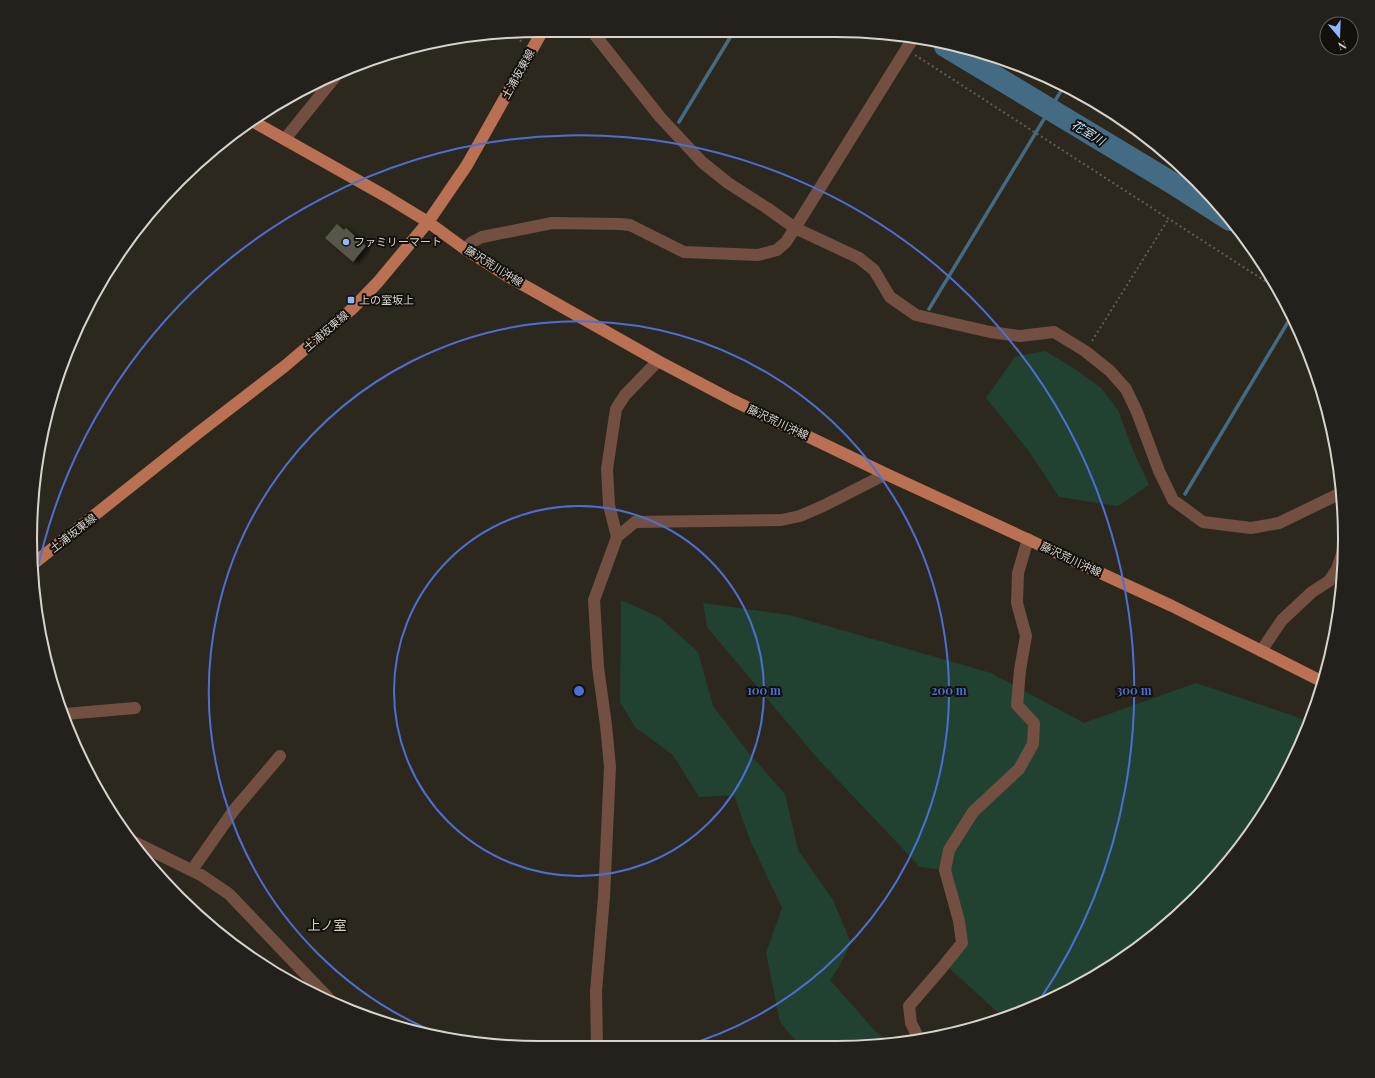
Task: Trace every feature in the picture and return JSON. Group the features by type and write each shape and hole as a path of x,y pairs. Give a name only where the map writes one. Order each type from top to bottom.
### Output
{"main road":[{"name":"土浦坂東線","path":"38,560 285,366 352,309 378,282 428,222 467,166 539,37"},
{"name":"藤沢荒川沖線","path":"257,124 428,222 465,249 504,274 658,361 732,400 886,474 1172,606 1318,679"}],"street":[{"path":"597,37 660,116 702,162 728,182 795,228 859,258 874,270 890,297 916,315 990,332 1020,336 1054,332 1085,351 1110,371 1126,389 1137,412 1159,471 1174,500 1202,522 1251,528 1258,527 1279,522 1336,495"},
{"path":"465,249 472,242 482,237 503,232 552,223 591,223 630,225 684,252 758,255 777,250 786,242 909,45"},
{"path":"285,139 332,82"},
{"path":"617,538 609,505 607,469 616,409 625,395 658,361"},
{"path":"598,1041 596,991 604,897 610,768 598,667 594,600 617,538 635,522 781,520 800,516 886,474"},
{"path":"917,1034 911,1023 909,1006 962,943 959,922 945,870 949,850 973,812 1019,769 1033,744 1034,723 1017,704 1020,670 1026,636 1017,603 1018,573 1028,539"},
{"path":"1261,651 1282,620 1312,592 1329,580 1337,569"},
{"path":"69,714 135,708"},
{"path":"192,870 234,810 280,756"},
{"path":"141,846 192,870 229,894 322,991"}],"path":[{"path":"909,45 1267,282"},
{"path":"1085,351 1169,218"}],"green space":[{"path":"1045,351 1075,369 1101,388 1118,410 1132,448 1149,485 1118,506 1059,497 1028,450 986,398 1015,357"},
{"path":"621,600 659,617 698,652 713,706 748,752 785,794 798,850 833,900 851,943 840,965 830,980 876,1032 884,1039 796,1041 780,1022 766,953 782,908 750,840 734,795 699,797 673,755 635,727 620,702"},
{"path":"703,603 789,615 991,673 1084,723 1196,683 1304,719 1286,761 1271,790 1253,818 1234,845 1191,894 1142,937 1087,974 1028,1003 999,1013 948,967 962,943 945,870 920,867 818,759 707,627"}],"water":[{"path":"941,49 965,54 970,57 965,64"}],"building":[{"name":"ファミリーマート","path":"337,224 344,230 346,228 366,246 353,262 325,238"}],"waterway":[{"path":"679,122 730,37"},
{"name":"花室川","path":"954,51 1215,210"},
{"path":"929,309 1061,91"},
{"path":"1185,494 1288,322"}],"place":[{"name":"ファミリーマート","path":"346,242"},
{"name":"上の室坂上","path":"351,300"}],"district":[{"name":"上ノ室","path":"327,925"}]}
